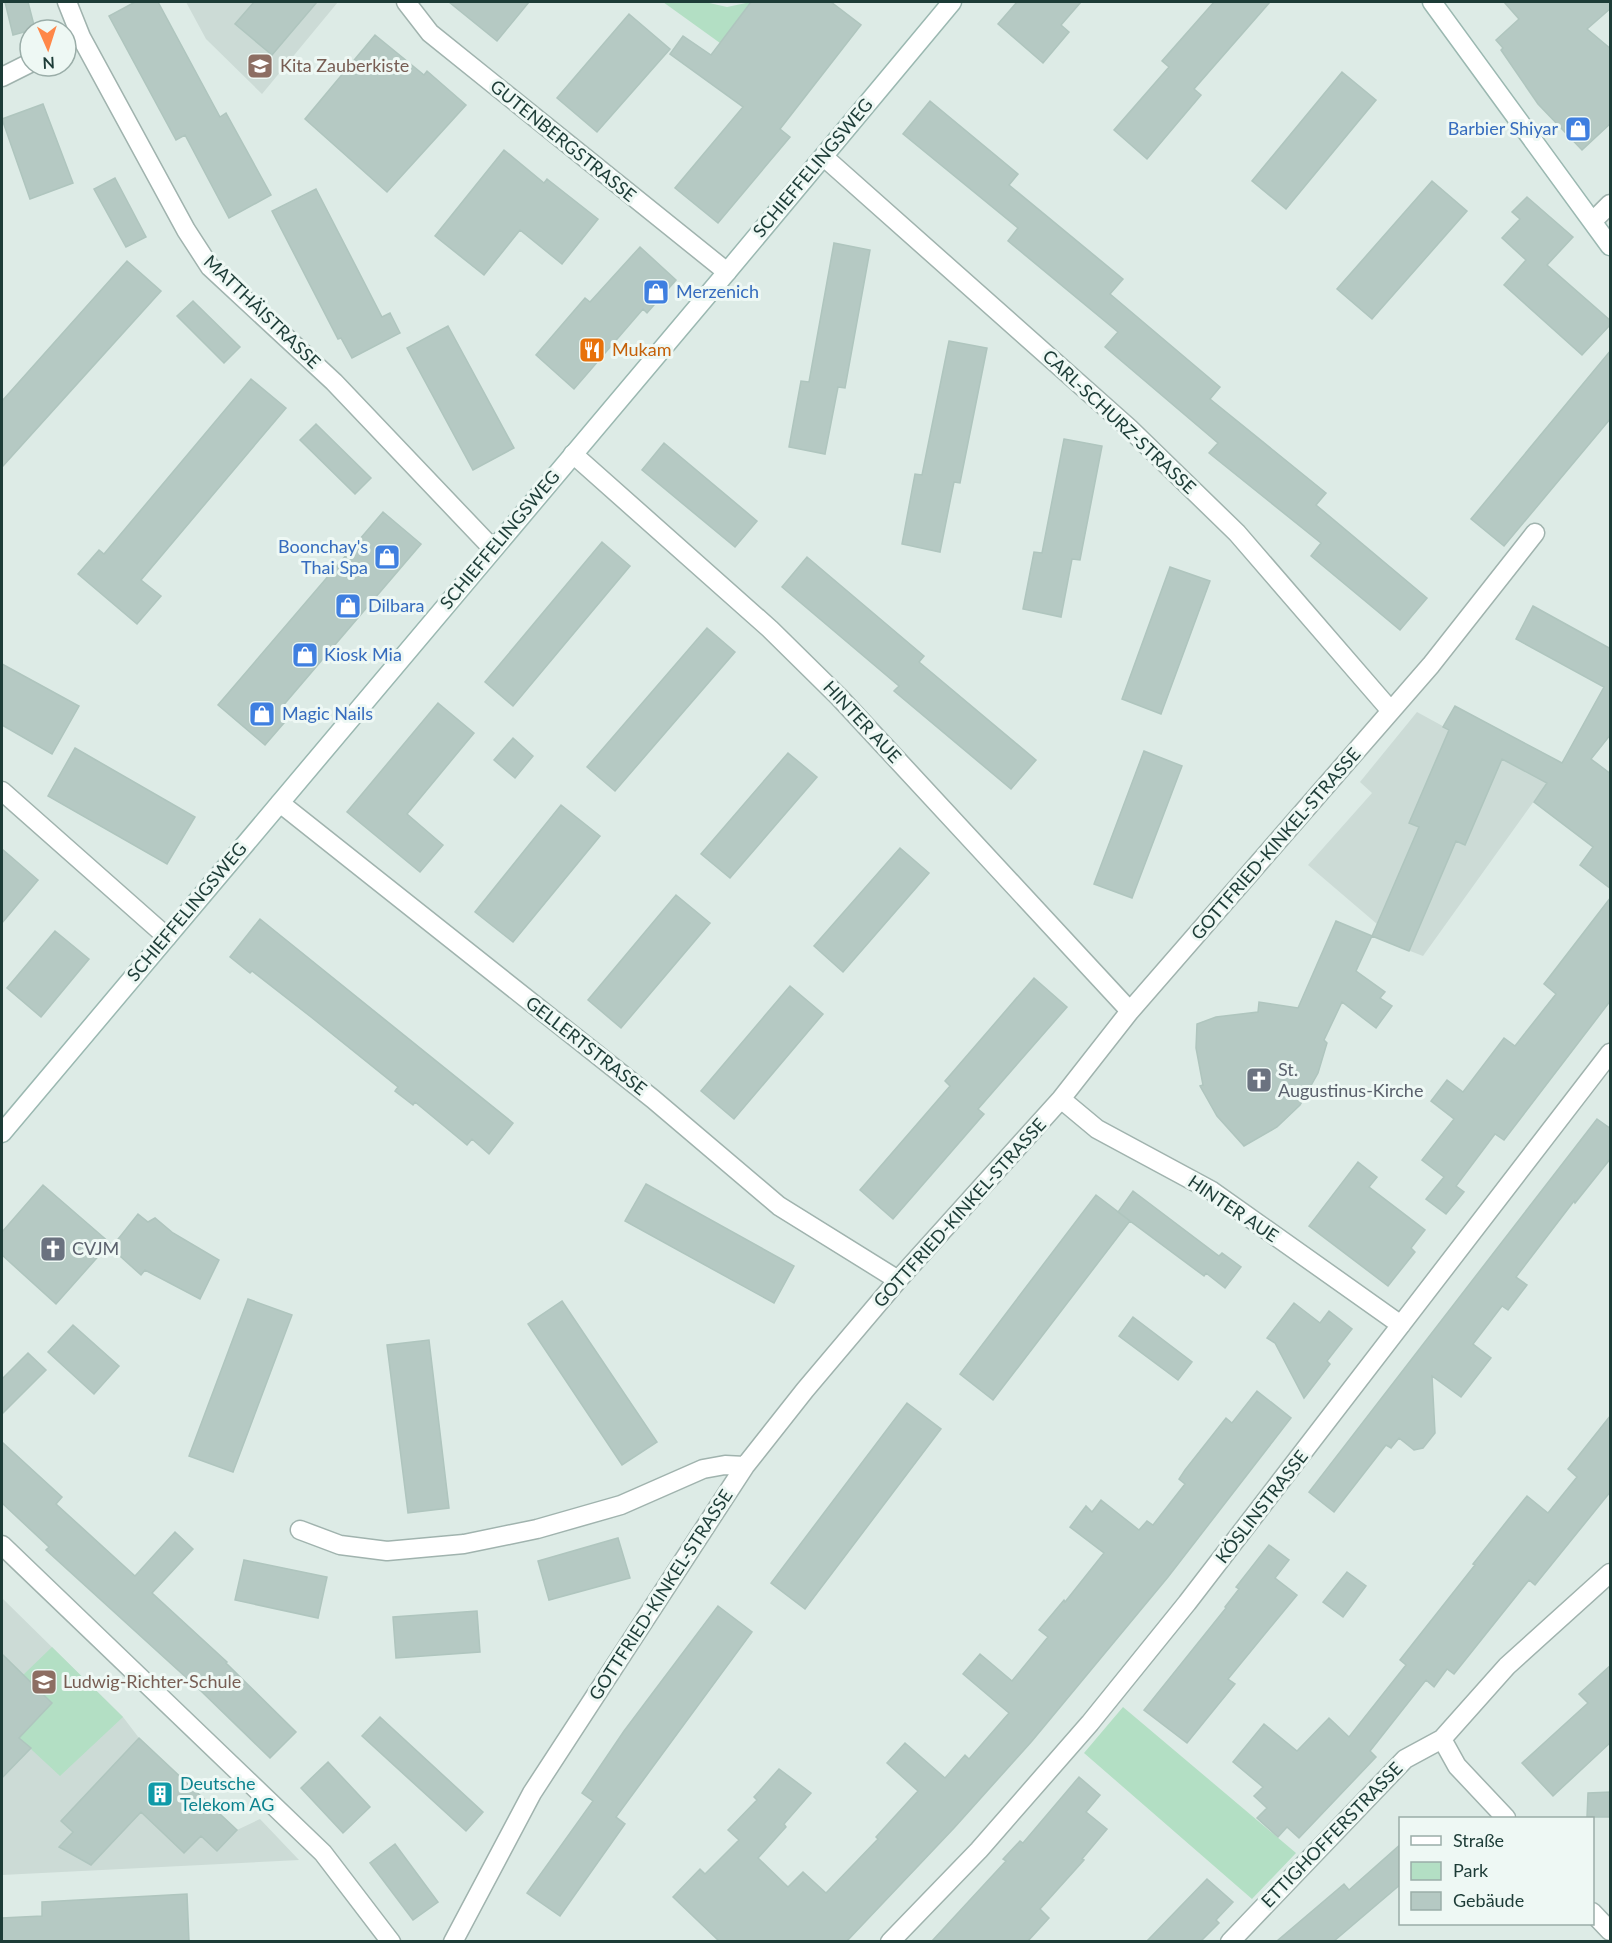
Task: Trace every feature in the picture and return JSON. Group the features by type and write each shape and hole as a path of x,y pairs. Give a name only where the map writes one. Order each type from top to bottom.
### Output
{"street":[{"name":"MATTHÄISTRASSE","path":"67,2 70,18"},
{"name":"GUTENBERGSTRASSE","path":"406,2 430,33 727,272"},
{"name":"SCHIEFFELINGSWEG","path":"2,1134 952,2"},
{"path":"1432,2 1611,246"},
{"name":"MATTHÄISTRASSE","path":"78,48 210,267 334,382 493,549"},
{"path":"2,77 18,69"},
{"name":"CARL-SCHURZ-STRASSE","path":"824,156 1129,428 1237,533 1391,711"},
{"path":"1593,221 1611,204"},
{"name":"HINTER AUE","path":"573,454 770,629 832,690 1130,1011"},
{"name":"GOTTFRIED-KINKEL-STRASSE","path":"453,1941 532,1793 746,1466 805,1390 898,1281 1061,1100 1130,1011 1431,665 1535,532"},
{"path":"2,791 167,936"},
{"name":"GELLERTSTRASSE","path":"280,803 653,1099 779,1206 898,1281"},
{"name":"KÖSLINSTRASSE","path":"890,1941 979,1850 1090,1723 1250,1524 1611,1053"},
{"name":"HINTER AUE","path":"1061,1100 1097,1130 1212,1191 1401,1325"},
{"path":"300,1530 340,1545 387,1551 464,1545 537,1529 621,1505 703,1469 725,1465 746,1466"},
{"path":"2,1545 323,1853 391,1941"},
{"name":"ETTIGHOFFERSTRASSE","path":"1230,1941 1405,1759 1442,1739 1507,1666 1611,1573"},
{"path":"1442,1739 1457,1766 1505,1817"},
{"path":"1594,1912 1611,1931"}],"shaded area":[{"name":"Kita Zauberkiste","path":"186,2 338,2 262,94 206,39"},
{"path":"1417,712 1547,783 1423,956 1372,936 1377,924 1308,865 1372,793 1360,782"},
{"path":"2,1598 123,1717 139,1738 237,1830 260,1819 299,1860 2,1875"}],"green space":[{"path":"663,2 705,2 727,7 751,2 720,43"},
{"path":"52,1647 123,1717 60,1776 19,1738 23,1675"},
{"path":"1123,1707 1296,1853 1252,1899 1084,1753"}],"building":[{"path":"5,2 28,2 32,18 18,18 18,34 13,35"},
{"path":"135,2 158,2 220,117 226,113 271,195 229,218 185,135 176,140 109,16"},
{"path":"254,2 317,2 272,55 235,24"},
{"path":"449,2 529,2 497,41"},
{"path":"751,2 831,2 861,25 780,129 790,137 718,223 675,188 743,107 670,54 683,36 711,55"},
{"path":"1017,2 1081,2 1061,25 1069,32 1043,63 998,24"},
{"path":"1214,2 1270,2 1194,89 1201,95 1147,159 1114,130 1169,67 1162,61"},
{"path":"1504,2 1611,2 1611,8 1587,29 1611,49 1611,123 1582,150 1538,104 1501,50 1503,48 1496,40 1519,19"},
{"path":"629,14 670,49 597,132 557,98"},
{"path":"375,35 424,75 427,71 466,105 387,192 305,119"},
{"path":"1342,72 1376,100 1286,209 1252,181"},
{"path":"930,101 1018,174 1009,185 1123,279 1110,294 1220,387 1210,399 1326,493 1316,505 1427,598 1400,630 1311,556 1321,543 1209,453 1218,443 1105,347 1118,332 1008,241 1018,228 903,134"},
{"path":"43,104 73,183 30,199 2,119"},
{"path":"504,150 544,183 547,179 598,219 562,264 520,230 484,275 435,236"},
{"path":"115,178 146,237 126,247 94,189"},
{"path":"1432,181 1467,211 1372,319 1337,289"},
{"path":"316,189 382,317 390,313 400,333 352,358 341,338 338,339 272,211"},
{"path":"1527,197 1573,237 1547,265 1611,321 1611,324 1582,355 1504,285 1526,260 1502,238 1520,219 1512,212"},
{"path":"834,243 870,250 845,388 838,387 825,454 789,447 801,381 809,382"},
{"path":"640,247 676,280 647,313 643,309 574,389 536,355 585,298 590,302"},
{"path":"127,261 161,291 2,467 2,401"},
{"path":"193,301 240,347 224,363 177,316"},
{"path":"448,326 514,448 473,470 407,348"},
{"path":"949,341 987,348 960,483 954,482 940,552 902,544 915,474 922,475"},
{"path":"1611,350 1611,418 1504,546 1471,519"},
{"path":"251,379 286,408 141,580 161,596 137,624 78,574 99,550 104,554"},
{"path":"316,424 371,478 355,494 300,440"},
{"path":"1064,439 1102,446 1080,560 1072,559 1061,617 1023,609 1034,552 1042,553"},
{"path":"664,443 757,521 735,547 642,470"},
{"path":"383,512 421,544 281,708 290,716 265,745 218,705"},
{"path":"602,542 630,566 513,706 485,682"},
{"path":"807,557 924,656 919,662 1036,760 1011,789 894,691 899,686 782,587"},
{"path":"1170,567 1210,581 1161,714 1122,699"},
{"path":"1533,606 1611,649 1611,734 1591,759 1611,774 1611,889 1580,865 1593,847 1534,802 1547,783 1502,759 1465,845 1456,841 1409,951 1372,936 1419,827 1409,823 1449,730 1443,727 1455,706 1562,763 1604,687 1516,639"},
{"path":"707,628 735,652 615,791 587,767"},
{"path":"2,664 79,706 52,754 2,725"},
{"path":"438,703 474,733 407,814 443,845 420,872 347,812"},
{"path":"513,738 533,756 515,778 494,760"},
{"path":"75,748 195,817 167,864 48,796"},
{"path":"1144,751 1182,766 1132,898 1094,884"},
{"path":"788,753 817,777 730,878 701,854"},
{"path":"561,805 600,836 513,942 475,912"},
{"path":"900,848 929,873 843,972 814,946"},
{"path":"2,849 38,880 2,923"},
{"path":"676,895 710,923 621,1028 588,1000"},
{"path":"1611,897 1611,1000 1504,1140 1495,1134 1456,1186 1464,1192 1446,1214 1426,1199 1444,1177 1422,1160 1454,1119 1431,1101 1447,1080 1463,1092 1504,1038 1515,1046 1556,994 1544,984"},
{"path":"260,919 513,1123 489,1154 472,1139 467,1145 415,1102 413,1105 395,1091 398,1087 252,971 250,973 230,957"},
{"name":"St. Augustinus-Kirche","path":"1336,921 1372,936 1356,971 1385,992 1380,998 1392,1006 1376,1028 1342,1002 1324,1040 1327,1043 1318,1073 1300,1105 1277,1127 1244,1146 1217,1116 1200,1086 1203,1085 1196,1048 1197,1024 1216,1017 1258,1012 1259,1002 1298,1008"},
{"path":"55,931 89,959 41,1017 7,988"},
{"path":"1034,978 1067,1007 978,1109 984,1114 893,1219 860,1190 950,1086 945,1081"},
{"path":"790,986 823,1014 734,1119 701,1091"},
{"path":"1597,1119 1611,1129 1611,1158 1575,1203 1574,1201 1516,1277 1527,1285 1508,1310 1502,1306 1473,1344 1491,1358 1461,1397 1432,1376 1435,1433 1423,1448 1414,1450 1399,1438 1391,1448 1386,1445 1334,1512 1309,1492"},
{"path":"1358,1162 1377,1177 1369,1187 1425,1230 1411,1248 1415,1252 1388,1286 1309,1226"},
{"path":"646,1184 794,1266 774,1303 625,1221"},
{"name":"CVJM","path":"43,1185 110,1243 56,1304 2,1255 2,1232"},
{"path":"1133,1191 1219,1256 1222,1253 1241,1267 1225,1288 1206,1273 1204,1276 1118,1212"},
{"path":"1096,1195 1130,1221 993,1400 960,1374"},
{"path":"138,1214 148,1222 155,1218 173,1233 219,1260 200,1299 145,1270 141,1275 111,1248"},
{"path":"248,1299 292,1315 233,1472 189,1456"},
{"path":"562,1301 657,1442 622,1465 528,1324"},
{"path":"1294,1303 1320,1323 1329,1311 1352,1329 1327,1361 1330,1364 1304,1398 1275,1343 1267,1338"},
{"path":"1133,1317 1192,1362 1178,1380 1119,1336"},
{"path":"73,1325 119,1366 94,1394 48,1352"},
{"path":"429,1340 449,1508 408,1513 387,1345"},
{"path":"28,1353 46,1370 2,1414 2,1379"},
{"path":"1257,1391 1291,1418 1168,1577 1032,1741 954,1828 847,1941 719,1941 673,1897 700,1869 705,1874 739,1840 728,1830 757,1800 754,1797 779,1769 811,1793 784,1824 786,1827 758,1858 788,1887 803,1872 826,1893 878,1839 876,1837 918,1791 887,1763 905,1743 945,1778 965,1755 969,1759 1009,1713 963,1674 980,1654 1012,1681 1048,1637 1039,1630 1064,1600 1065,1602 1104,1553 1070,1527 1086,1506 1092,1512 1101,1500 1139,1530 1147,1521 1153,1525 1185,1484 1179,1479 1185,1470 1226,1418 1232,1423"},
{"path":"907,1403 941,1429 805,1609 771,1583"},
{"path":"1611,1415 1611,1491 1535,1585 1529,1580 1454,1674 1447,1669 1434,1687 1426,1680 1370,1751 1376,1757 1299,1838 1287,1827 1278,1837 1257,1818 1267,1808 1254,1796 1263,1787 1233,1762 1264,1724 1297,1751 1329,1718 1349,1737 1406,1665 1400,1660 1527,1496 1548,1513 1577,1477 1568,1469"},
{"path":"2,1442 62,1497 56,1504 135,1576 175,1532 193,1549 152,1593 227,1662 296,1732 270,1758 201,1691 46,1550 49,1547 2,1503"},
{"path":"618,1538 630,1578 549,1600 538,1561"},
{"path":"1269,1545 1289,1560 1275,1578 1297,1595 1228,1679 1235,1684 1187,1743 1144,1710 1226,1608 1239,1589 1236,1587"},
{"path":"244,1560 327,1577 318,1618 235,1600"},
{"path":"1347,1572 1366,1586 1343,1617 1323,1602"},
{"path":"718,1606 752,1632 616,1817 625,1824 560,1916 527,1893 593,1801 582,1793 624,1731"},
{"path":"477,1611 480,1652 396,1658 393,1617"},
{"path":"2,1654 52,1703 19,1738 31,1748 2,1778"},
{"path":"1611,1665 1611,1742 1553,1796 1522,1763 1588,1703 1579,1694"},
{"path":"380,1717 483,1812 466,1831 362,1736"},
{"name":"Deutsche Telekom AG","path":"139,1738 237,1830 217,1851 201,1836 184,1853 141,1812 91,1865 59,1847 73,1832 61,1821"},
{"path":"328,1762 370,1807 343,1833 301,1788"},
{"path":"1079,1777 1100,1795 1086,1812 1107,1829 1082,1859 1084,1860 1040,1909 1049,1918 1028,1941 932,1941 1006,1861 1003,1859 1020,1841 1023,1843"},
{"path":"1611,1792 1611,1817 1587,1817 1588,1793"},
{"path":"395,1844 438,1902 413,1920 370,1863"},
{"path":"1399,1846 1399,1886 1334,1941 1277,1941 1344,1884 1349,1890"},
{"path":"1207,1879 1233,1902 1216,1920 1219,1923 1201,1941 1147,1941"},
{"path":"187,1894 189,1941 2,1941 2,1918 42,1916 42,1902"}],"place":[{"name":"Kita Zauberkiste","path":"260,66"},
{"name":"Barbier Shiyar","path":"1578,129"},
{"name":"Merzenich","path":"656,292"},
{"name":"Mukam","path":"592,350"},
{"name":"Boonchay's Thai Spa","path":"387,557"},
{"name":"Dilbara","path":"348,606"},
{"name":"Kiosk Mia","path":"305,655"},
{"name":"Magic Nails","path":"262,714"},
{"name":"St. Augustinus-Kirche","path":"1259,1080"},
{"name":"CVJM","path":"53,1249"},
{"name":"Ludwig-Richter-Schule","path":"44,1682"},
{"name":"Deutsche Telekom AG","path":"160,1794"}]}
